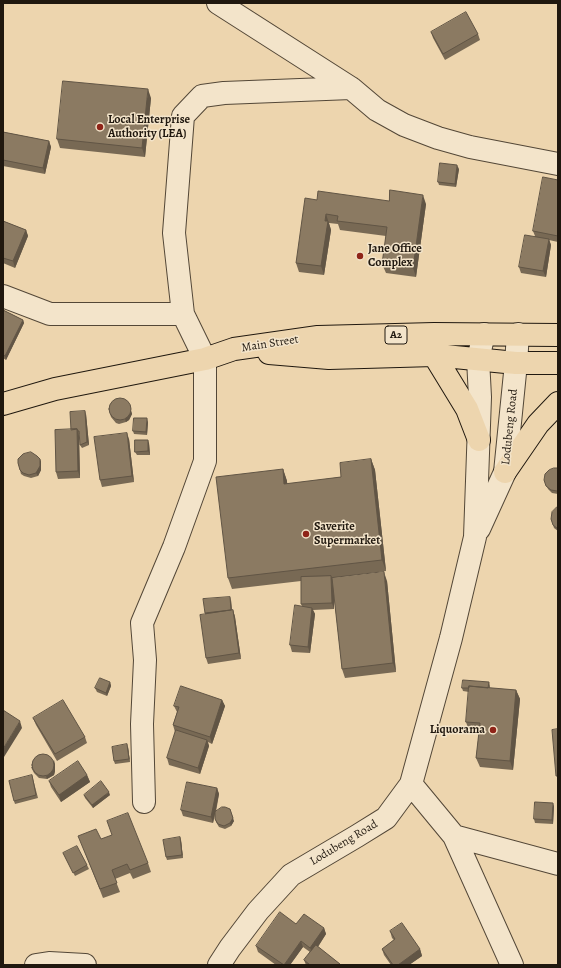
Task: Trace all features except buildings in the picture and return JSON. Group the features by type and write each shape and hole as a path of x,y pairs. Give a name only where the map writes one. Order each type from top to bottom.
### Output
{"highway":[{"name":"Main Street","path":"234,349 318,337 484,334 558,335"},
{"name":"A2","path":"3,404 55,389 204,359 234,349"},
{"name":"Main Street","path":"234,349 329,358 434,355 516,363 558,363"},
{"path":"434,355 467,409 479,440"},
{"path":"505,472 538,424 558,403"}],"street":[{"path":"218,3 351,88 377,110 404,125 438,138 470,147 558,164"},
{"path":"144,802 142,724 145,660 142,623 174,547 205,461 204,359 183,314 174,233 183,116 202,96 224,93 351,88"},
{"path":"3,296 50,314 183,314"},
{"name":"Lodubeng Road","path":"220,965 230,948 258,911 291,875 386,818 410,784 451,638 475,537 480,397 478,359 484,334"},
{"name":"Lodubeng Road","path":"475,537 505,472 518,334"},
{"path":"410,784 454,836 512,965"},
{"path":"454,836 558,864"},
{"path":"36,965 49,963 85,965"}],"place":[{"name":"Local Enterprise Authority (LEA)","path":"100,127"},
{"name":"Jane Office Complex","path":"360,256"},
{"name":"Saverite Supermarket","path":"306,534"},
{"name":"Liquorama","path":"493,730"}]}
